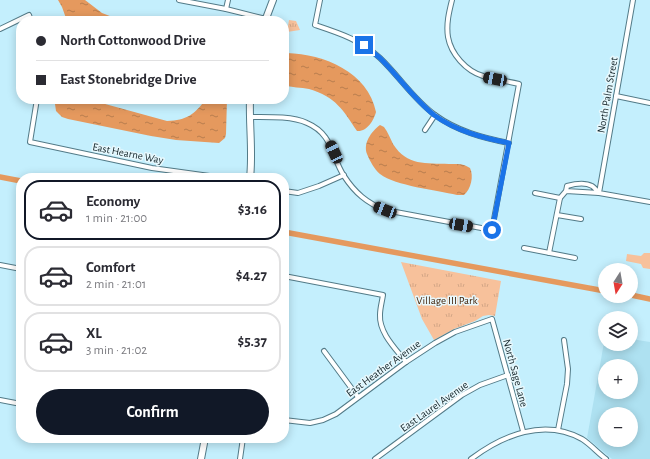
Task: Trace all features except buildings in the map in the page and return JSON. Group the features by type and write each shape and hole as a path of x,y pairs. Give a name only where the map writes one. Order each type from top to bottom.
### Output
{"street":[{"path":"179,0 226,9 251,16"},
{"path":"226,9 228,0"},
{"path":"267,16 273,0"},
{"path":"320,0 315,25 349,36 364,45 380,58 424,106 435,115 457,128 471,134 509,143"},
{"path":"250,117 296,120 307,122 318,129 327,138 344,175 365,201 385,210 492,230 519,84 483,77 471,71 461,62 454,52 448,38 448,20 452,0"},
{"name":"North Palm Street","path":"599,193 633,0"},
{"path":"0,29 16,21"},
{"path":"616,96 650,103"},
{"name":"East Hearne Way","path":"36,104 30,142 152,168 188,173"},
{"path":"250,104 252,161 251,173"},
{"path":"425,130 435,115"},
{"path":"289,192 298,193 344,175"},
{"path":"549,253 560,198 566,191 567,186 572,184 582,184 592,186 599,193"},
{"path":"566,191 599,193 650,202"},
{"path":"535,193 560,198"},
{"path":"556,215 581,219"},
{"path":"524,248 575,258"},
{"path":"0,265 16,268"},
{"path":"289,277 382,295 379,316 382,326 386,336 406,362"},
{"name":"East Heather Avenue","path":"289,421 310,423 323,420 336,414 406,362 444,338 492,319"},
{"name":"North Sage Lane","path":"492,319 523,431"},
{"path":"558,430 567,384 568,369 564,340"},
{"path":"324,350 358,397"},
{"name":"East Laurel Avenue","path":"375,459 462,395 480,385 508,375"},
{"path":"0,400 16,403"},
{"path":"471,459 489,447 523,431 539,429 558,430 571,434 583,440 606,459"},
{"path":"201,459 204,443"},
{"path":"240,459 242,443"}],"shaded area":[{"path":"638,340 650,342 650,459 612,459 587,438 598,376 598,399 638,399 638,359 601,359 603,351 638,351"}],"green space":[{"path":"289,20 296,21 300,30 289,32"},
{"path":"644,253 650,253 650,269 643,268 641,264 638,263 626,261 627,254 641,256"},
{"name":"Village III Park","path":"401,262 501,281 495,316 483,316 434,340 422,319"}],"water":[{"path":"58,0 85,0 102,13 110,16 65,16"},
{"path":"289,53 315,57 342,68 354,76 364,86 371,98 376,112 367,128 357,131 338,105 326,96 309,89 290,87"},
{"path":"55,104 105,104 167,121 190,116 202,104 227,104 226,134 225,138 219,143 176,140 68,119 62,117 56,111"},
{"path":"380,125 384,127 398,151 411,160 425,163 460,164 470,168 472,178 470,186 464,195 406,185 380,174 372,165 367,154 366,146 369,138"}],"waterway":[{"path":"0,177 16,180"},
{"path":"289,233 598,290"},
{"path":"638,296 650,299"}],"route":[{"path":"364,45 380,58 424,106 445,122 471,134 509,143 492,230"}]}
